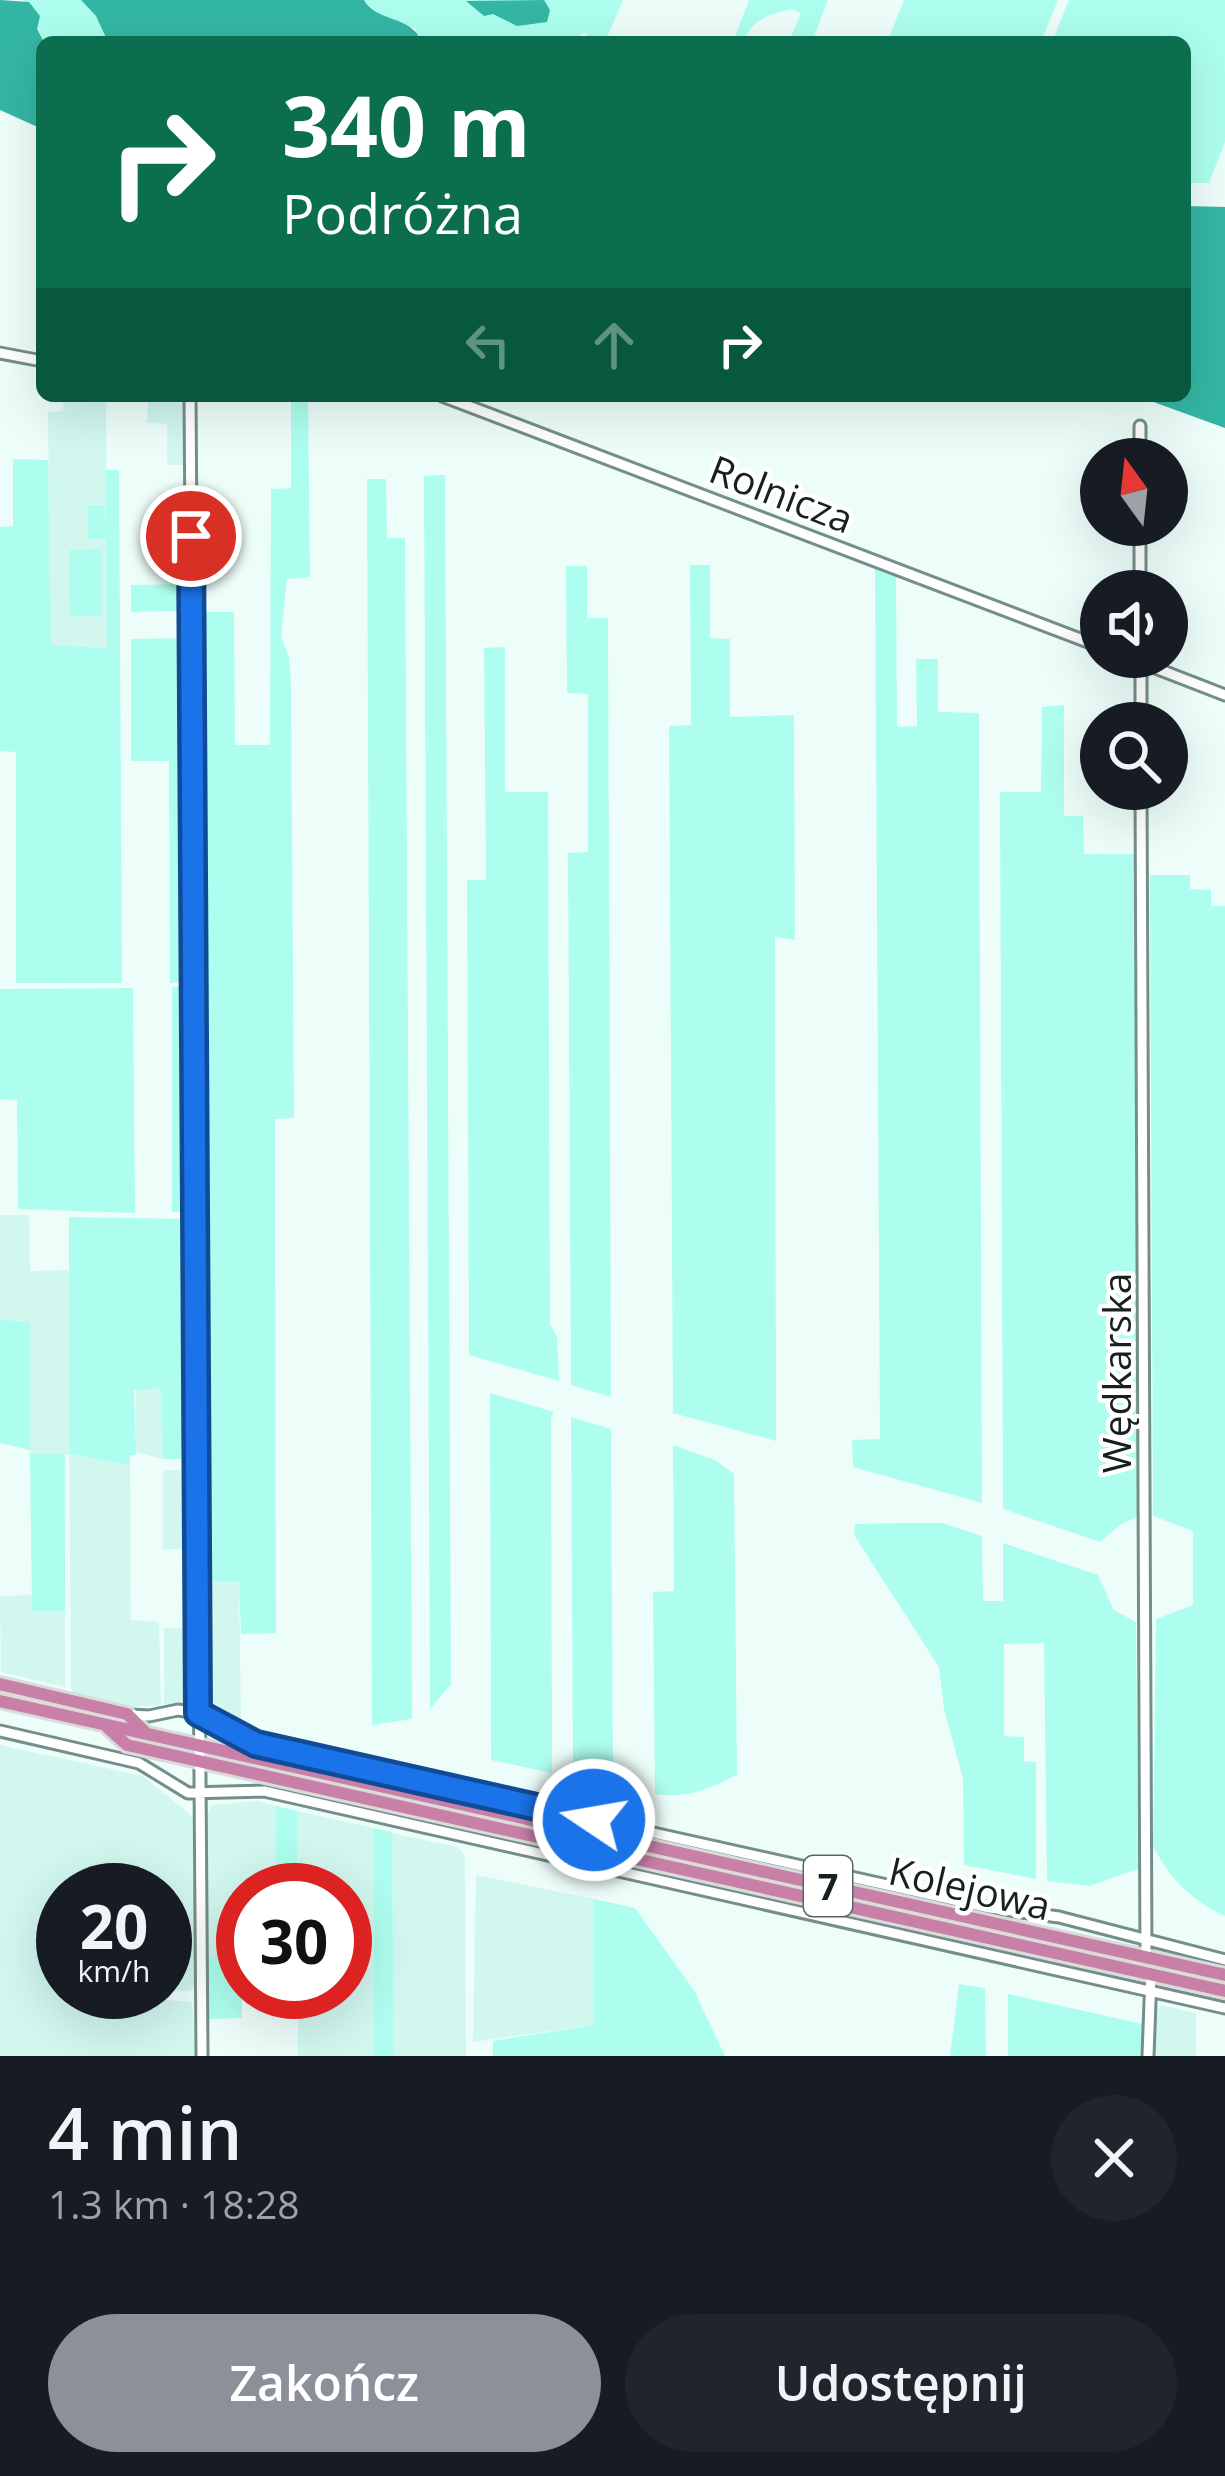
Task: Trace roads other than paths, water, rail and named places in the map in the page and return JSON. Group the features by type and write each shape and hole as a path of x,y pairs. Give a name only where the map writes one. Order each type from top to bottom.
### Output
{"highway":[{"path":"0,1684 127,1714 146,1734"},
{"name":"Kolejowa","path":"0,1701 1225,1975"},
{"name":"Kolejowa","path":"102,1724 127,1745 1225,1991"}],"street":[{"path":"0,353 36,360"},
{"path":"190,402 202,2056"},
{"name":"Rolnicza","path":"458,402 1080,639"},
{"path":"1140,426 1140,438"},
{"path":"1184,678 1225,695"},
{"name":"Wędkarska","path":"1141,810 1145,1957"},
{"path":"127,1714 198,1713 256,1744 285,1751 991,1908 1059,1917 1225,1960"},
{"path":"0,1731 139,1763 176,1790 201,1796 264,1791 1225,2008"},
{"path":"1148,2056 1151,1975"}]}
